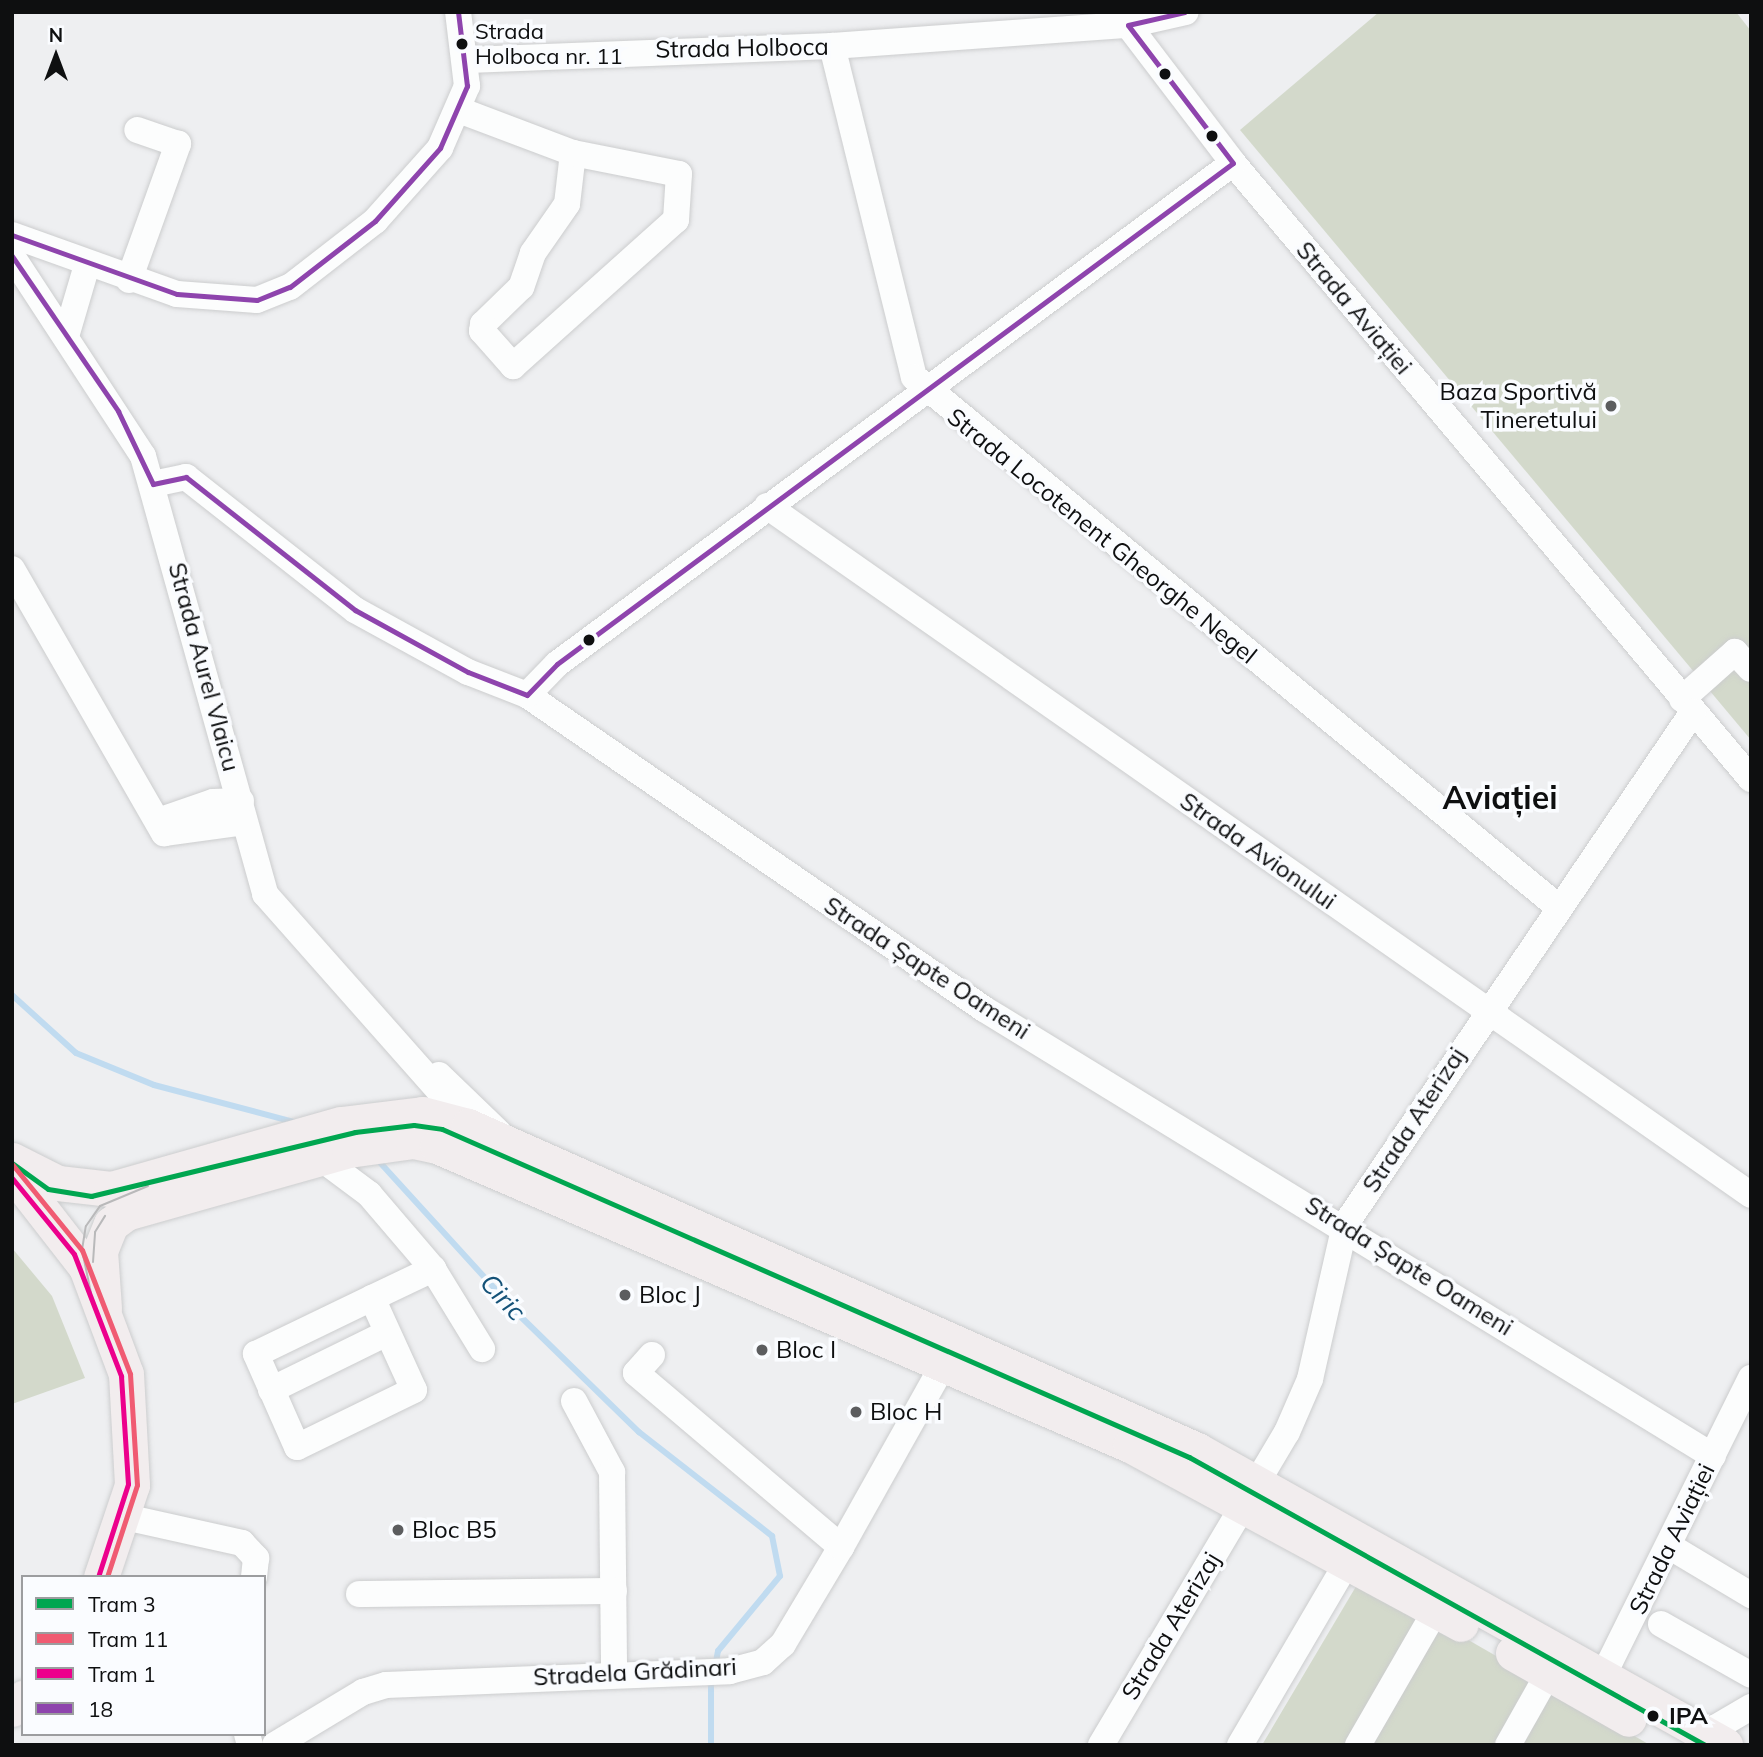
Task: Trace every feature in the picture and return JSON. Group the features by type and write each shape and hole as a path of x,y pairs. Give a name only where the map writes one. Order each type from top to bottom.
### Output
{"main road":[{"name":"Strada Aurel Vlaicu","path":"104,1308 100,1251 111,1224 126,1213 337,1144 396,1129 440,1133 517,1148 949,1355"},
{"name":"Strada Aurel Vlaicu","path":"440,1133 949,1355 1142,1424 1251,1492 1598,1688 1714,1742"},
{"name":"Strada Aurel Vlaicu","path":"12,1160 58,1182 111,1189 292,1136 337,1144"},
{"path":"12,1172 27,1201 86,1268 104,1308 132,1406 134,1453 125,1517 103,1575"},
{"name":"Strada Aurel Vlaicu","path":"1598,1688 1675,1745"}],"street":[{"path":"12,235 129,280 223,301 257,300 290,287 327,264 415,181 459,110 468,60 458,12"},
{"name":"Strada Holboca","path":"468,60 832,46 1128,25 1186,12"},
{"name":"Strada Aviației","path":"1128,25 1233,163 1751,779"},
{"name":"Strada Locotenent Gheorghe Negel","path":"832,46 914,377 926,391 1557,906"},
{"path":"459,110 573,153 680,174 676,220 513,366 482,331 483,324 521,287 533,253 567,204 573,153"},
{"path":"129,280 178,144 137,130"},
{"path":"527,695 534,681 1233,163"},
{"name":"Strada Aurel Vlaicu","path":"12,256 67,333 131,433 153,484 242,812 274,910 440,1092 440,1133"},
{"path":"67,333 87,265"},
{"name":"Strada Șapte Oameni","path":"131,433 355,611 468,672 527,695 984,1009 1345,1225 1713,1456"},
{"path":"153,484 191,481"},
{"path":"164,523 169,503 191,481"},
{"name":"Strada Avionului","path":"768,506 1751,1195"},
{"path":"12,569 161,827 242,812"},
{"name":"Strada Aterizaj","path":"1106,1743 1251,1492 1310,1378 1345,1225 1688,706 1735,652 1751,669"},
{"path":"396,1129 421,1097 412,1062"},
{"name":"Strada Aurel Vlaicu","path":"412,1062 440,1075 517,1148"},
{"path":"337,1144 369,1194 433,1269 482,1349"},
{"path":"372,1298 414,1390 297,1447 256,1354 372,1298 433,1269"},
{"path":"271,1390 387,1333"},
{"path":"652,1355 636,1373 841,1547"},
{"name":"Stradela Grădinari","path":"275,1745 363,1692 386,1685 614,1672 730,1671 763,1662 778,1649 841,1547 949,1355"},
{"name":"Strada Aviației","path":"1598,1688 1750,1380"},
{"path":"574,1401 612,1472 614,1672"},
{"path":"125,1517 242,1543 256,1558 254,1575"},
{"path":"1669,1546 1751,1595"},
{"path":"1240,1745 1354,1550"},
{"path":"359,1594 614,1591"},
{"path":"1358,1745 1442,1599"},
{"path":"1661,1624 1751,1675"},
{"path":"1508,1745 1555,1663"},
{"path":"1714,1742 1751,1707"}],"shaded area":[{"name":"Baza Sportivă Tineretului","path":"1379,12 1736,12 1751,31 1751,740 1240,130"},
{"path":"12,1248 52,1296 85,1378 12,1404"},
{"path":"1361,1578 1650,1745 1262,1745"}],"waterway":[{"name":"Ciric","path":"12,995 76,1053 154,1085 298,1123"},
{"name":"Ciric","path":"375,1157 519,1315 639,1432 772,1536 780,1576 718,1651 715,1666"},
{"name":"Ciric","path":"711,1680 711,1745"}],"tram line":[{"name":"3","path":"12,1163 48,1189 91,1196 355,1132 414,1125 442,1129 1189,1457 1705,1745"},
{"name":"11","path":"12,1164 82,1250 130,1374 137,1485 108,1575"},
{"name":"1","path":"12,1178 74,1254 121,1376 128,1484 99,1574"},
{"path":"91,1293 82,1250 86,1226 100,1206 148,1186"},
{"path":"93,1262 95,1232 105,1216"}],"transit line":[{"name":"18","path":"12,235 177,294 257,300 290,287 375,221 440,148 467,86 458,12"},
{"name":"18","path":"12,256 118,411 153,484 186,477 355,610 468,672 527,695 557,664 1233,163 1128,25 1185,12"}],"place":[{"name":"Strada Holboca nr. 11","path":"462,44"},
{"name":"Baza Sportivă Tineretului","path":"1611,406"},
{"name":"Bloc J","path":"625,1295"},
{"name":"Bloc I","path":"762,1350"},
{"name":"Bloc H","path":"856,1412"},
{"name":"Bloc B5","path":"398,1530"},
{"name":"IPA","path":"1653,1716"}],"district":[{"name":"Aviației","path":"1500,797"}]}
